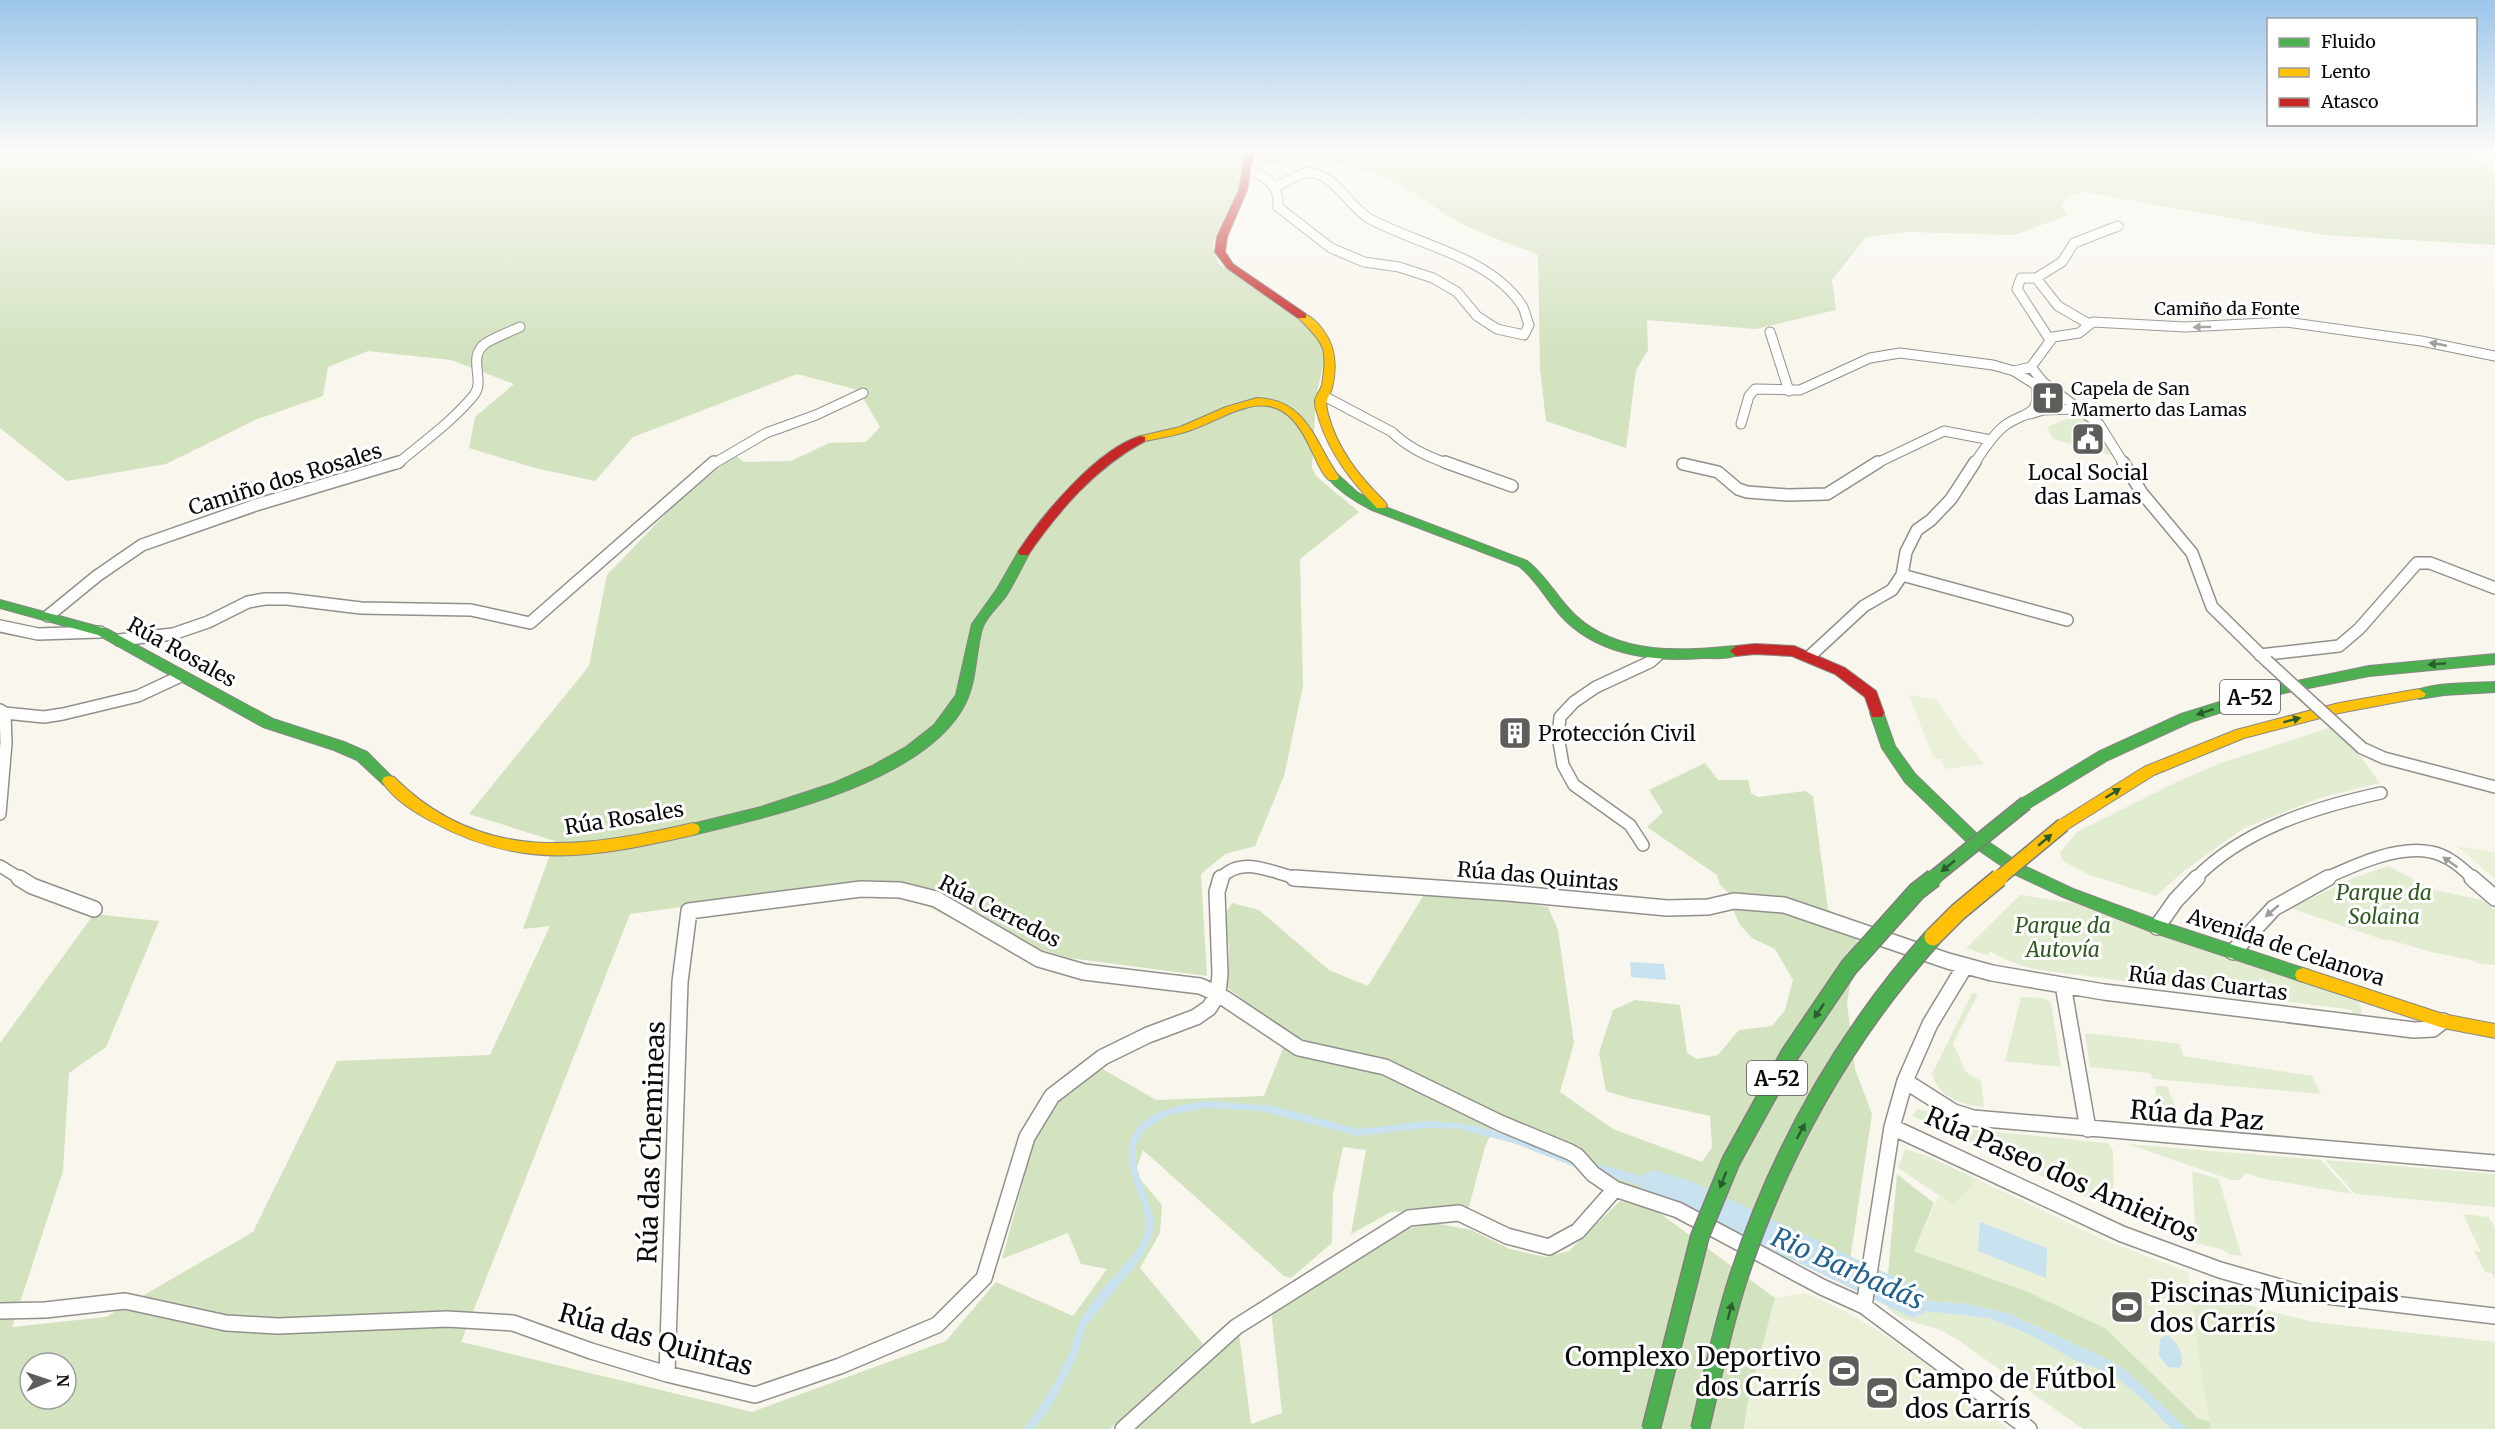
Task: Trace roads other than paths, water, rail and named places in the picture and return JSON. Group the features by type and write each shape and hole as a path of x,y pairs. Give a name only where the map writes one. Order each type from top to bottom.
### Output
{"main road":[{"path":"1231,217 1222,237 1220,252 1230,266 1316,325 1323,334 1332,360 1324,396 1320,400 1322,418 1332,442 1367,492 1388,513"},
{"name":"Rúa Rosales","path":"0,604 102,632 268,723 364,756 382,771 400,792 430,813 475,836 502,845 564,850 643,840 722,822 829,791 881,770 918,749 941,729 956,709 966,689 973,638 980,618 1002,591 1051,514 1080,483 1124,448 1140,439 1192,426 1238,403 1257,400 1277,404 1297,418 1330,474 1355,497 1388,513"},
{"name":"Avenida de Celanova","path":"1388,513 1518,560 1538,577 1569,617 1600,639 1635,651 1658,655 1684,656 1755,649 1794,651 1840,671 1870,694 1889,748 1910,778 1972,838 2017,869 2068,893 2157,927 2443,1021 2495,1031"},
{"name":"A-52","path":"1651,1429 1700,1236 1731,1161 1790,1054 1849,967 1917,891 2026,802 2103,756 2186,718 2273,690 2369,671 2495,659"},
{"name":"A-52","path":"1700,1429 1743,1264 1770,1191 1827,1081 1886,991 1919,952 1958,912 2063,825 2149,771 2241,734 2339,708 2444,690 2495,687"}],"street":[{"path":"1291,217 1331,248 1364,262 1399,267 1433,278 1457,292 1478,316 1497,329 1524,335 1529,325 1521,304 1494,277 1457,256 1367,217"},
{"path":"2014,371 2031,367 2050,340 2017,289 2021,279 2036,278 2062,262 2074,243 2118,226"},
{"path":"2036,278 2059,309 2089,324"},
{"name":"Camiño da Fonte","path":"2050,340 2057,336 2079,333 2089,324 2101,321 2185,327 2286,322 2421,341 2495,356"},
{"name":"Camiño dos Rosales","path":"48,616 97,576 142,545 256,505 396,465 442,427 476,393 478,384 476,359 478,352 485,344 520,327"},
{"path":"1770,332 1789,391"},
{"path":"1741,424 1749,396 1755,389 1789,391 1808,388 1870,358 1887,354 1912,353 1978,362 2014,371 2039,383 2099,424 2142,493 2185,542 2195,559 2212,607 2362,748 2384,758 2495,787"},
{"path":"2028,414 2036,407 2038,400 2039,383 2031,367"},
{"path":"119,640 173,633 207,622 248,602 265,599 287,599 361,608 471,609 530,623 717,460 766,433 816,415 863,393"},
{"path":"1324,396 1392,432 1401,441 1432,458 1512,486"},
{"path":"1810,656 1864,606 1892,590 1902,575 1906,552 1917,530 1931,520 1951,499 1991,440 2003,427 2028,414 2043,410 2076,409"},
{"path":"1683,465 1718,472 1738,489 1747,492 1788,495 1827,494 1865,469 1944,431 1991,440"},
{"path":"2264,658 2340,646 2359,629 2417,563 2430,563 2495,588"},
{"path":"1902,575 2067,620"},
{"path":"0,626 38,634 102,632"},
{"path":"1631,671 1635,651"},
{"path":"1643,845 1630,825 1574,785 1563,765 1558,736 1560,717 1574,702 1596,687 1650,662 1658,655"},
{"path":"0,814 6,743 2,712 44,717 63,714 138,696 181,676"},
{"path":"2157,927 2167,909 2214,863 2257,834 2348,799 2381,793"},
{"path":"2233,952 2247,935 2284,902 2362,863 2406,849 2420,849 2442,856 2495,898"},
{"name":"Rúa das Quintas","path":"0,1311 45,1310 125,1301 236,1324 278,1326 447,1319 513,1323 591,1351 666,1374 755,1395 840,1366 937,1325 984,1278 1027,1137 1052,1096 1103,1057 1148,1035 1196,1017 1209,1008 1218,994 1220,974 1217,892 1221,877 1234,867 1262,865 1303,880 1398,888 1485,891 1667,908 1695,908 1734,901 1756,901 1784,905 1830,919 1965,966"},
{"path":"0,866 32,886 94,909"},
{"name":"Rúa Cerredos","path":"689,911 861,889 900,890 936,899 1040,959 1084,972 1200,986 1218,994"},
{"name":"Rúa das Chemineas","path":"666,1374 680,982 689,911"},
{"path":"1864,1306 1892,1127 1905,1081 1930,1024 1965,966"},
{"name":"Rúa das Cuartas","path":"1965,966 2063,985 2406,1029 2428,1031 2438,1028 2443,1021"},
{"path":"2063,985 2088,1129"},
{"path":"1218,994 1299,1048 1385,1067 1500,1123 1577,1156 1593,1174 1616,1189 1678,1210 1822,1287 1864,1306 2030,1429"},
{"name":"Rúa da Paz","path":"1905,1081 1954,1112 1973,1118 2495,1163"},
{"name":"Rúa Paseo dos Amieiros","path":"1892,1127 2122,1234 2220,1270 2301,1293 2495,1316"},
{"path":"1123,1429 1236,1327 1409,1218 1459,1213 1507,1236 1549,1247 1578,1231 1616,1189"}],"water":[{"path":"1630,962 1664,964 1666,980 1631,977"},
{"path":"1206,1101 1274,1106 1358,1129 1427,1121 1468,1124 1514,1136 1571,1157 1685,1187 1682,1197 1575,1167 1513,1143 1459,1129 1427,1128 1357,1136 1261,1111 1206,1108 1168,1115 1144,1131 1135,1147 1137,1168 1154,1220 1152,1237 1142,1257 1086,1326 1079,1352 1047,1413 1033,1429 1023,1429 1055,1382 1070,1352 1078,1325 1088,1308 1132,1256 1143,1238 1146,1226 1144,1214 1130,1168 1129,1150 1133,1136 1140,1124 1152,1116 1185,1104"},
{"path":"1980,1222 2047,1248 2046,1278 1978,1251"},
{"path":"1887,1287 1927,1301 1968,1304 2010,1314 2113,1362 2128,1372 2187,1429 2171,1429 2143,1400 2112,1374 2074,1360 2030,1335 1988,1318 1924,1311 1885,1295"},
{"path":"2166,1335 2173,1340 2180,1352 2182,1365 2179,1368 2168,1367 2159,1356 2160,1339"}],"waterway":[{"name":"Rio Barbadás","path":"1654,1184 1683,1192 1913,1302"}],"place":[{"name":"Capela de San Mamerto das Lamas","path":"2048,398"},
{"name":"Local Social das Lamas","path":"2088,439"},
{"name":"Protección Civil","path":"1515,733"},
{"name":"Piscinas Municipais dos Carrís","path":"2127,1307"},
{"name":"Complexo Deportivo dos Carrís","path":"1844,1371"},
{"name":"Campo de Fútbol dos Carrís","path":"1882,1393"}],"park label":[{"name":"Parque da Solaina","path":"2384,904"},
{"name":"Parque da Autovía","path":"2063,937"}]}
